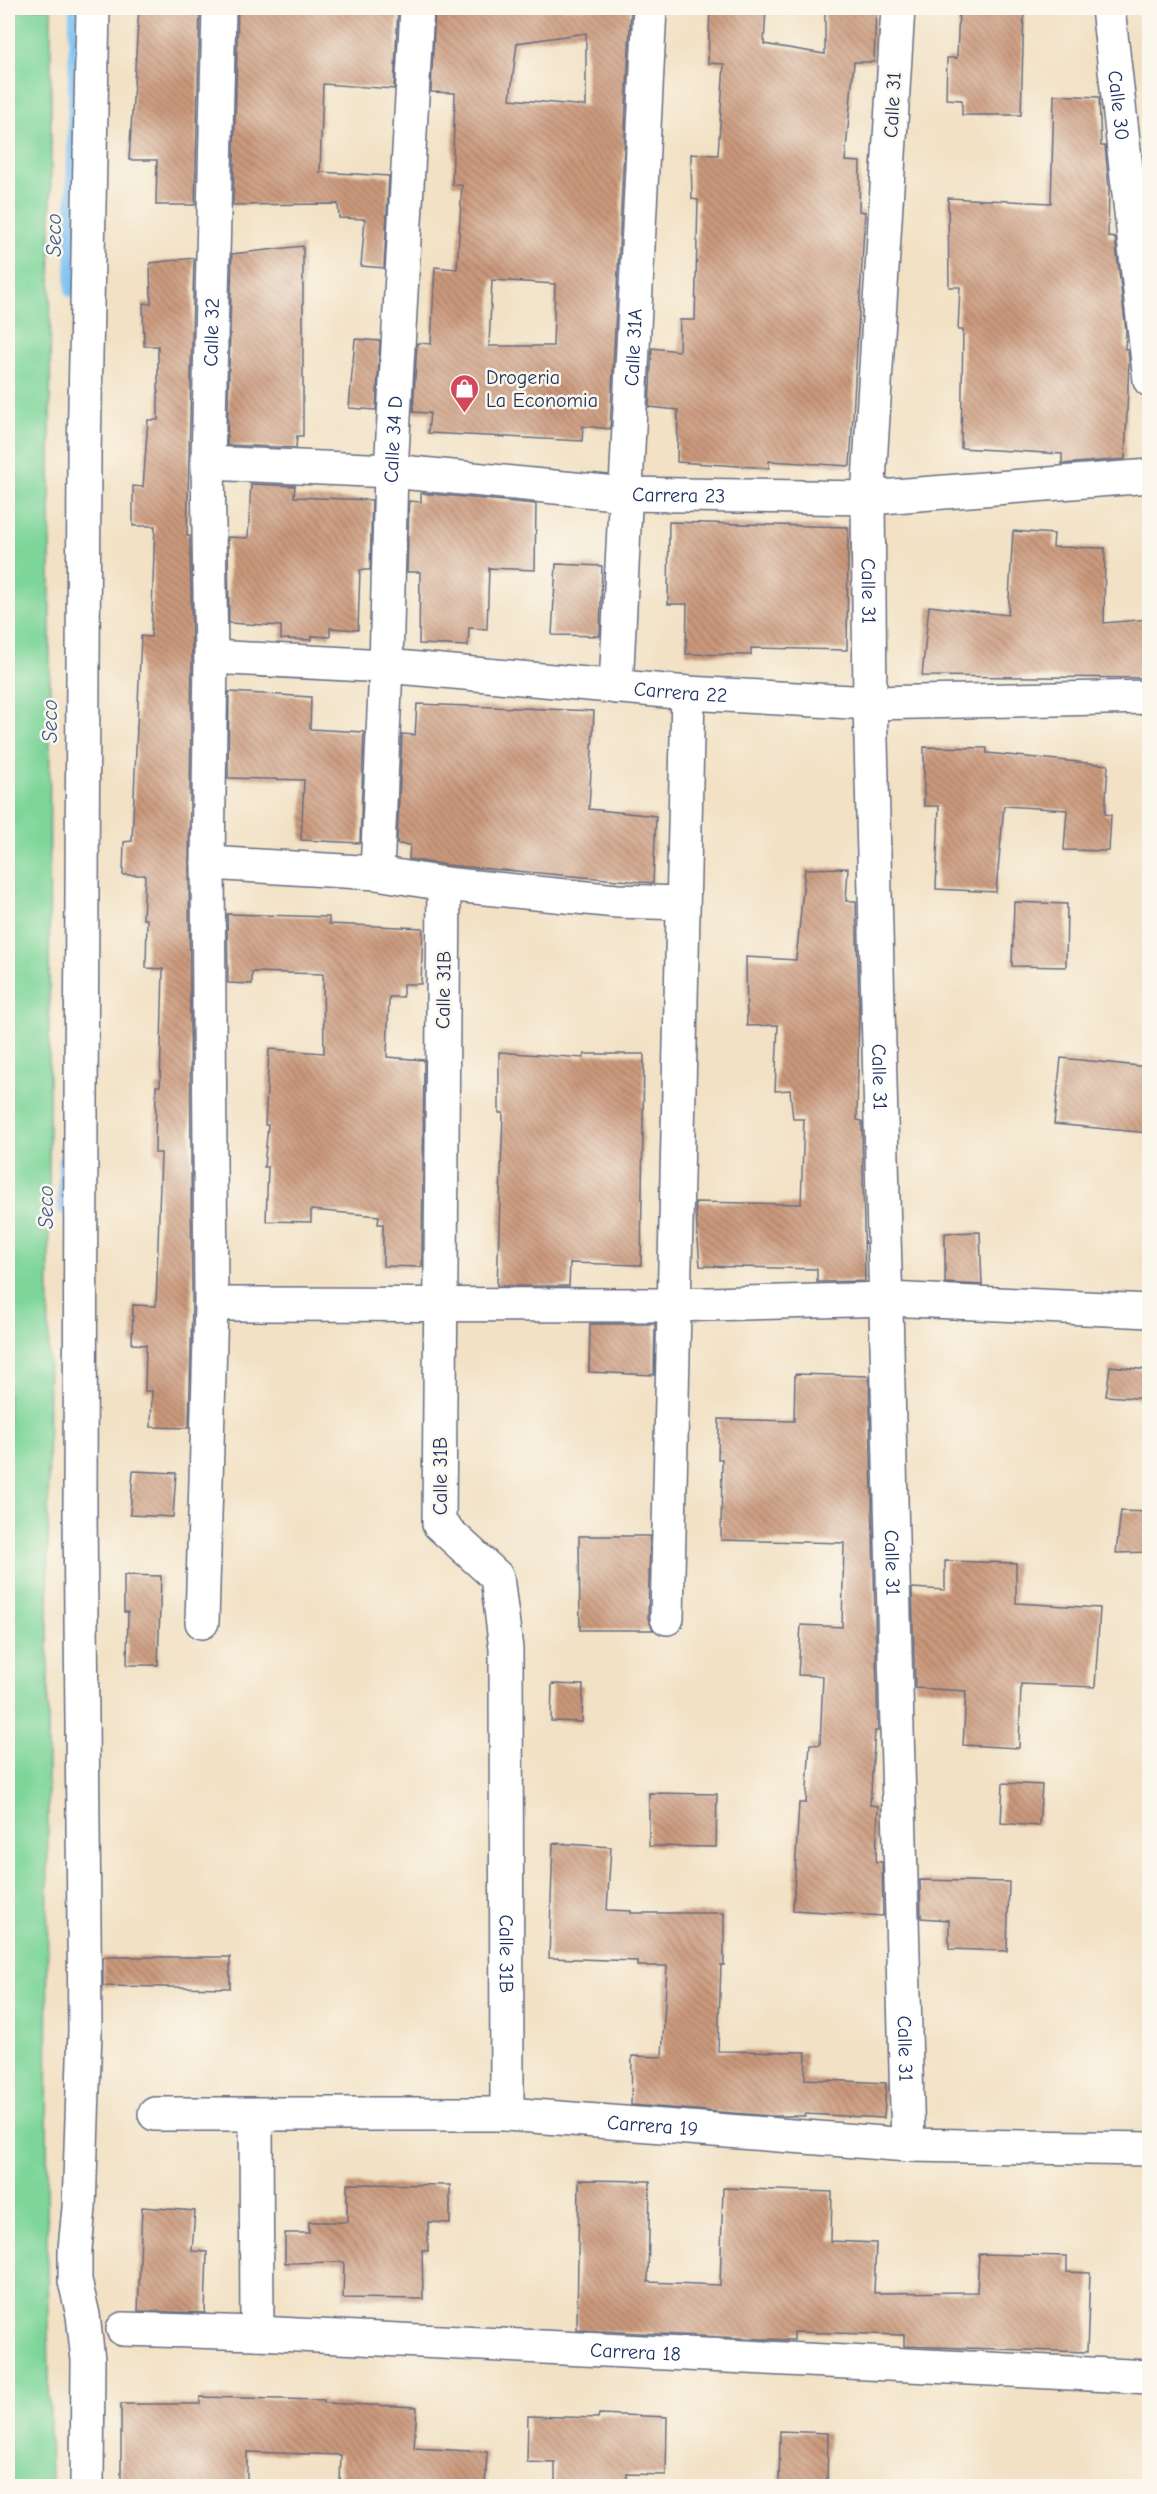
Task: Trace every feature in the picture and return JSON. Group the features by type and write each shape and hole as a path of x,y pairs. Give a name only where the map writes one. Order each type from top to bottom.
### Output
{"street":[{"path":"87,2487 88,2360 83,2315 75,2281 75,2249 79,2208 85,2030 80,1512 81,1109 84,455 93,8"},
{"name":"Calle 32","path":"202,1622 211,1304 208,863 211,657 208,463 219,8"},
{"name":"Calle 34 D","path":"376,873 386,666 391,471 417,8"},
{"name":"Calle 31A","path":"616,687 650,8"},
{"name":"Calle 31","path":"898,8 868,498 870,703 908,2145"},
{"name":"Calle 30","path":"1108,8 1149,380"},
{"name":"Carrera 23","path":"208,463 391,471 626,495 868,498 1149,476"},
{"name":"Carrera 22","path":"211,657 386,666 688,693 870,703 1149,697"},
{"path":"667,1618 688,693"},
{"path":"208,863 376,873 444,884 617,901 682,903"},
{"name":"Calle 31B","path":"444,884 439,1524 497,1577 506,1649 507,2114"},
{"path":"211,1304 674,1305 887,1299 1149,1311"},
{"name":"Carrera 19","path":"155,2114 256,2116 507,2114 908,2145 1149,2149"},
{"path":"256,2116 257,2333"},
{"name":"Carrera 18","path":"123,2329 257,2333 1149,2377"}],"green space":[{"path":"8,8 51,8 47,2267 51,2486 8,2486"}],"building":[{"path":"139,8 200,8 195,205 156,205 157,160 129,160"},
{"path":"238,8 398,8 394,89 323,84 320,172 389,176 384,268 361,266 365,219 339,218 338,204 233,205"},
{"path":"435,8 631,8 610,429 583,426 582,441 428,433 430,413 413,412 417,343 431,344 435,267 457,269 462,185 452,185 455,93 431,92","holes":["586,33 586,106 510,99 517,43","492,280 555,284 553,346 489,346"]},
{"path":"710,8 766,8 764,44 825,54 825,8 876,8 874,62 854,62 845,161 860,162 859,211 865,212 850,466 769,461 769,468 677,462 678,410 649,407 652,348 679,351 680,320 695,320 698,200 692,199 691,154 718,155 724,64 708,63"},
{"path":"959,8 1024,11 1021,115 962,115 962,100 946,99 947,58 957,58"},
{"path":"1054,95 1099,97 1101,146 1105,146 1109,188 1108,237 1115,238 1126,331 1125,349 1128,349 1129,362 1125,459 1062,464 1062,454 961,448 963,330 958,330 960,287 949,287 948,198 1051,203"},
{"path":"303,246 303,436 297,436 296,448 227,445 232,254"},
{"path":"194,258 187,536 190,536 192,657 189,863 192,1304 189,1428 151,1427 152,1391 145,1391 146,1345 132,1344 133,1305 156,1306 161,1153 155,1153 156,1086 160,1086 163,969 146,968 147,919 143,919 145,875 123,875 124,842 132,841 141,636 151,637 155,526 133,526 133,486 143,487 148,420 158,420 158,346 144,346 143,303 151,304 150,263"},
{"path":"355,339 380,341 376,410 349,408"},
{"path":"251,484 295,486 294,497 372,500 370,570 360,570 358,630 330,628 330,637 312,636 312,640 281,639 281,626 229,623 228,537 248,538"},
{"path":"421,493 536,504 535,570 489,568 487,629 469,628 468,646 419,644 420,572 407,572 409,501 421,502"},
{"path":"669,522 848,527 847,650 751,648 751,655 686,654 687,604 668,604"},
{"path":"1013,531 1054,534 1053,547 1105,548 1104,623 1149,619 1149,678 922,676 929,606 1008,615"},
{"path":"556,564 602,566 600,636 552,635"},
{"path":"229,692 311,697 310,729 364,732 360,843 301,840 304,780 228,778"},
{"path":"417,704 594,711 589,809 656,816 653,883 446,865 409,859 410,845 397,844 402,734 415,735"},
{"path":"924,747 987,748 987,753 1108,765 1105,814 1111,815 1109,851 1064,850 1067,810 1004,806 996,892 936,889 939,806 924,806"},
{"path":"848,868 846,901 856,901 859,1004 857,1120 862,1121 865,1281 817,1282 817,1269 700,1266 695,1202 801,1204 804,1119 793,1119 790,1090 775,1091 778,1025 747,1026 746,957 796,960 805,869"},
{"path":"1014,902 1067,904 1066,967 1012,966"},
{"path":"227,914 329,917 329,924 423,928 421,984 403,984 403,997 389,997 387,1057 424,1060 422,1267 383,1266 383,1224 378,1224 379,1216 311,1210 311,1222 266,1221 268,1167 264,1167 268,1125 265,1125 269,1049 324,1053 323,974 252,972 252,984 228,983"},
{"path":"499,1052 584,1058 584,1054 644,1054 641,1265 570,1263 569,1286 497,1286 503,1113 499,1113"},
{"path":"1061,1058 1149,1067 1149,1133 1054,1124"},
{"path":"980,1232 982,1285 945,1283 945,1233"},
{"path":"590,1324 655,1324 654,1375 589,1372"},
{"path":"1110,1366 1149,1370 1149,1399 1106,1396"},
{"path":"795,1374 869,1376 878,1731 875,1731 870,1805 878,1806 876,1862 882,1862 883,1916 793,1910 799,1803 806,1803 810,1744 820,1745 823,1676 798,1675 801,1625 842,1627 844,1543 721,1540 722,1459 718,1459 719,1419 794,1421"},
{"path":"133,1471 176,1473 173,1517 130,1515"},
{"path":"1121,1511 1149,1512 1149,1552 1116,1553"},
{"path":"579,1536 650,1536 648,1618 653,1630 580,1630"},
{"path":"945,1561 1016,1563 1016,1603 1100,1608 1095,1687 1021,1684 1019,1748 963,1745 966,1691 915,1688 912,1588 945,1590"},
{"path":"124,1575 161,1576 158,1665 127,1665 128,1612 124,1612"},
{"path":"552,1684 583,1685 582,1722 551,1721"},
{"path":"1003,1783 1042,1785 1039,1826 1001,1823"},
{"path":"649,1793 717,1794 716,1847 649,1846"},
{"path":"553,1843 611,1847 607,1910 631,1911 631,1913 724,1913 724,1965 721,1965 718,2051 806,2052 805,2079 886,2083 884,2118 805,2114 805,2116 772,2116 631,2105 632,2056 662,2057 667,1966 637,1966 637,1961 549,1958"},
{"path":"920,1880 1009,1882 1007,1951 949,1949 949,1920 921,1918"},
{"path":"103,1957 230,1957 230,1988 103,1986"},
{"path":"579,2180 650,2181 648,2282 720,2285 723,2188 832,2192 831,2241 876,2243 874,2293 977,2292 979,2254 1067,2256 1067,2272 1090,2273 1087,2352 904,2346 904,2335 794,2332 794,2340 577,2330"},
{"path":"347,2184 450,2185 450,2223 428,2222 428,2251 422,2250 423,2299 343,2298 344,2262 285,2263 285,2233 309,2233 309,2222 347,2222"},
{"path":"142,2207 195,2211 192,2251 207,2252 205,2313 138,2311"},
{"path":"200,2397 324,2400 324,2403 417,2407 414,2448 487,2452 485,2487 340,2483 341,2455 247,2452 247,2484 121,2487 121,2404 200,2404"},
{"path":"599,2414 667,2417 666,2475 627,2474 626,2487 555,2487 555,2463 527,2462 528,2416 598,2418"},
{"path":"780,2431 828,2433 827,2487 779,2487"}],"waterway":[{"name":"Seco","path":"71,291 75,8"},
{"name":"Seco","path":"64,1160 64,1209"}],"place":[{"name":"Drogeria La Economia","path":"465,414"}]}
